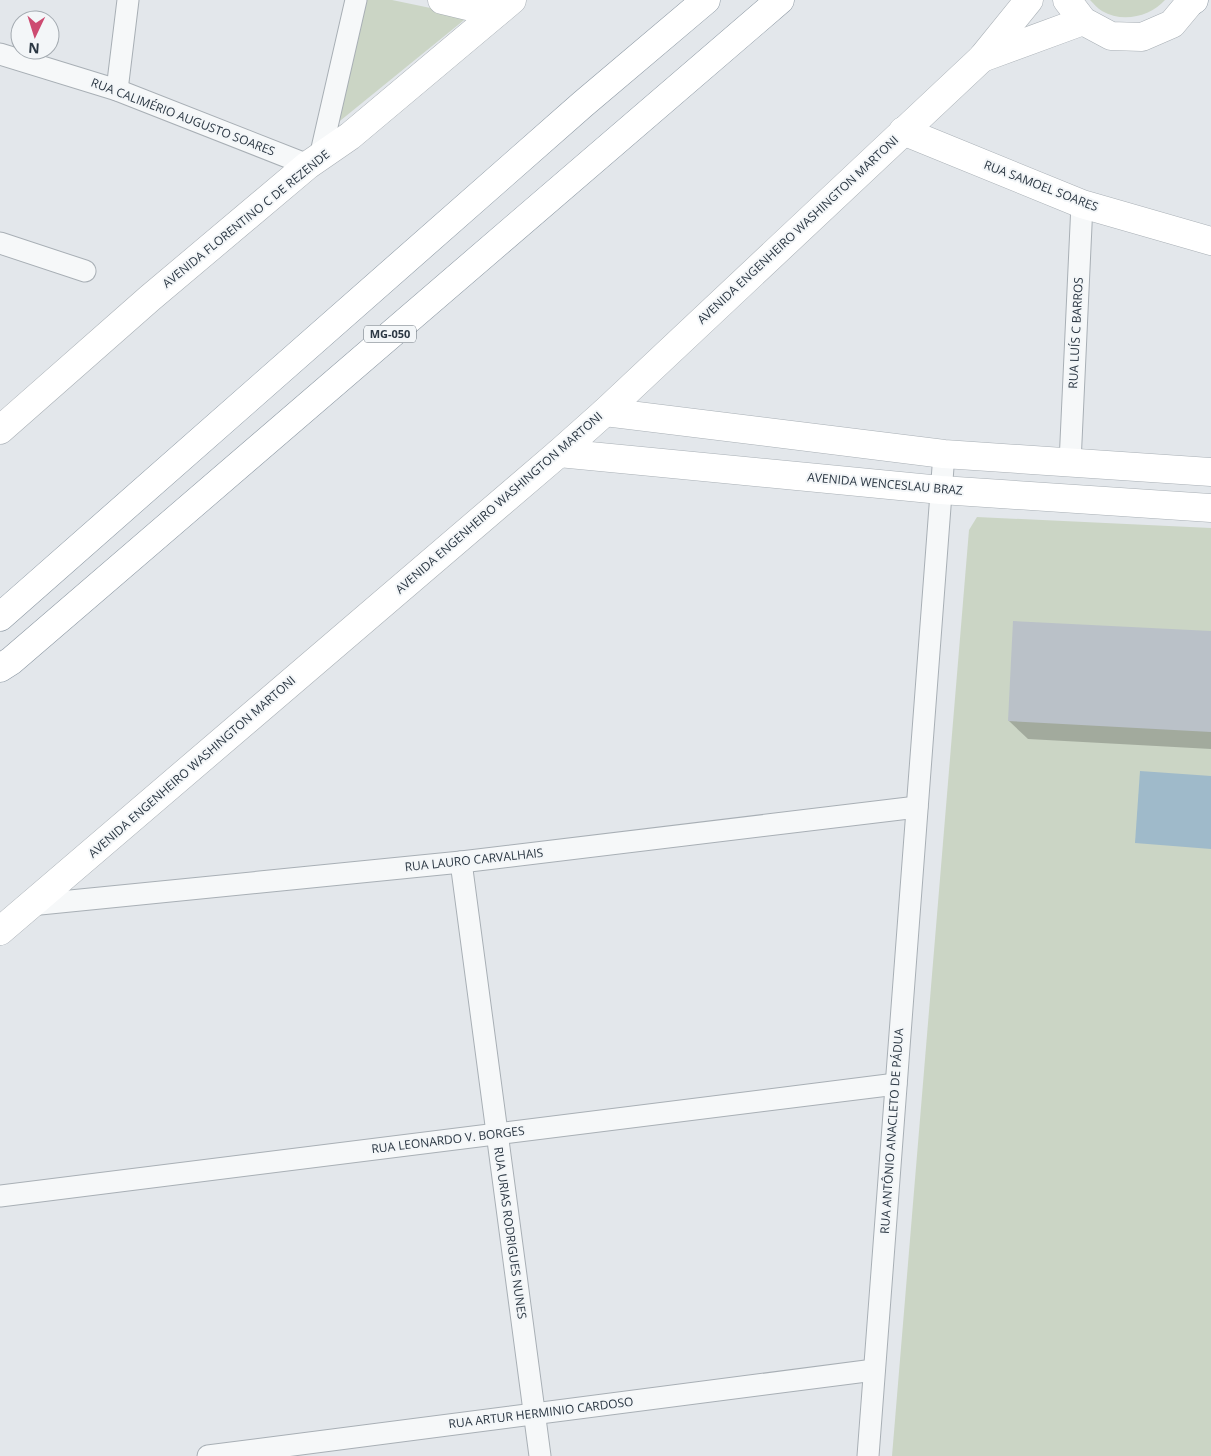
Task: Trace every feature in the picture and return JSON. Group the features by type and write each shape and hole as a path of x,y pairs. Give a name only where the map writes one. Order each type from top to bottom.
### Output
{"main road":[{"path":"442,0 504,6"},
{"path":"0,617 583,104 706,0"},
{"name":"MG-050","path":"0,668 780,0"},
{"name":"AVENIDA ENGENHEIRO WASHINGTON MARTONI","path":"0,930 605,412 982,58 1029,0"},
{"path":"1075,11 1111,36 1142,37 1172,24 1193,0"},
{"name":"AVENIDA FLORENTINO C DE REZENDE","path":"0,430 150,298 314,161 350,136 504,6"},
{"name":"AVENIDA ENGENHEIRO WASHINGTON MARTONI","path":"982,58 1075,11"},
{"name":"RUA SAMOEL SOARES","path":"903,131 1082,204 1211,241"},
{"path":"605,412 944,454 1211,472"},
{"name":"AVENIDA WENCESLAU BRAZ","path":"559,453 941,490 1211,508"}],"street":[{"path":"118,90 128,0"},
{"path":"314,161 356,0"},
{"name":"RUA CALIMÉRIO AUGUSTO SOARES","path":"0,54 118,90 314,161"},
{"name":"RUA LUÍS C BARROS","path":"1070,462 1082,204"},
{"path":"0,244 85,271"},
{"name":"RUA ANTÔNIO ANACLETO DE PÁDUA","path":"868,1456 944,454"},
{"name":"RUA LAURO CARVALHAIS","path":"30,905 461,862 917,807"},
{"name":"RUA URIAS RODRIGUES NUNES","path":"461,862 540,1456"},
{"name":"RUA LEONARDO V. BORGES","path":"0,1196 896,1084"},
{"name":"RUA ARTUR HERMINIO CARDOSO","path":"208,1456 874,1370"}],"green space":[{"path":"366,0 392,0 469,16 330,129"},
{"path":"1090,0 1165,0 1152,11 1144,14 1118,17 1102,11"},
{"path":"977,517 1211,528 1211,1456 892,1456 969,530"}],"water":[{"path":"1140,771 1211,776 1211,849 1135,843"}],"building":[{"path":"1013,621 1211,631 1211,732 1008,721"}]}
